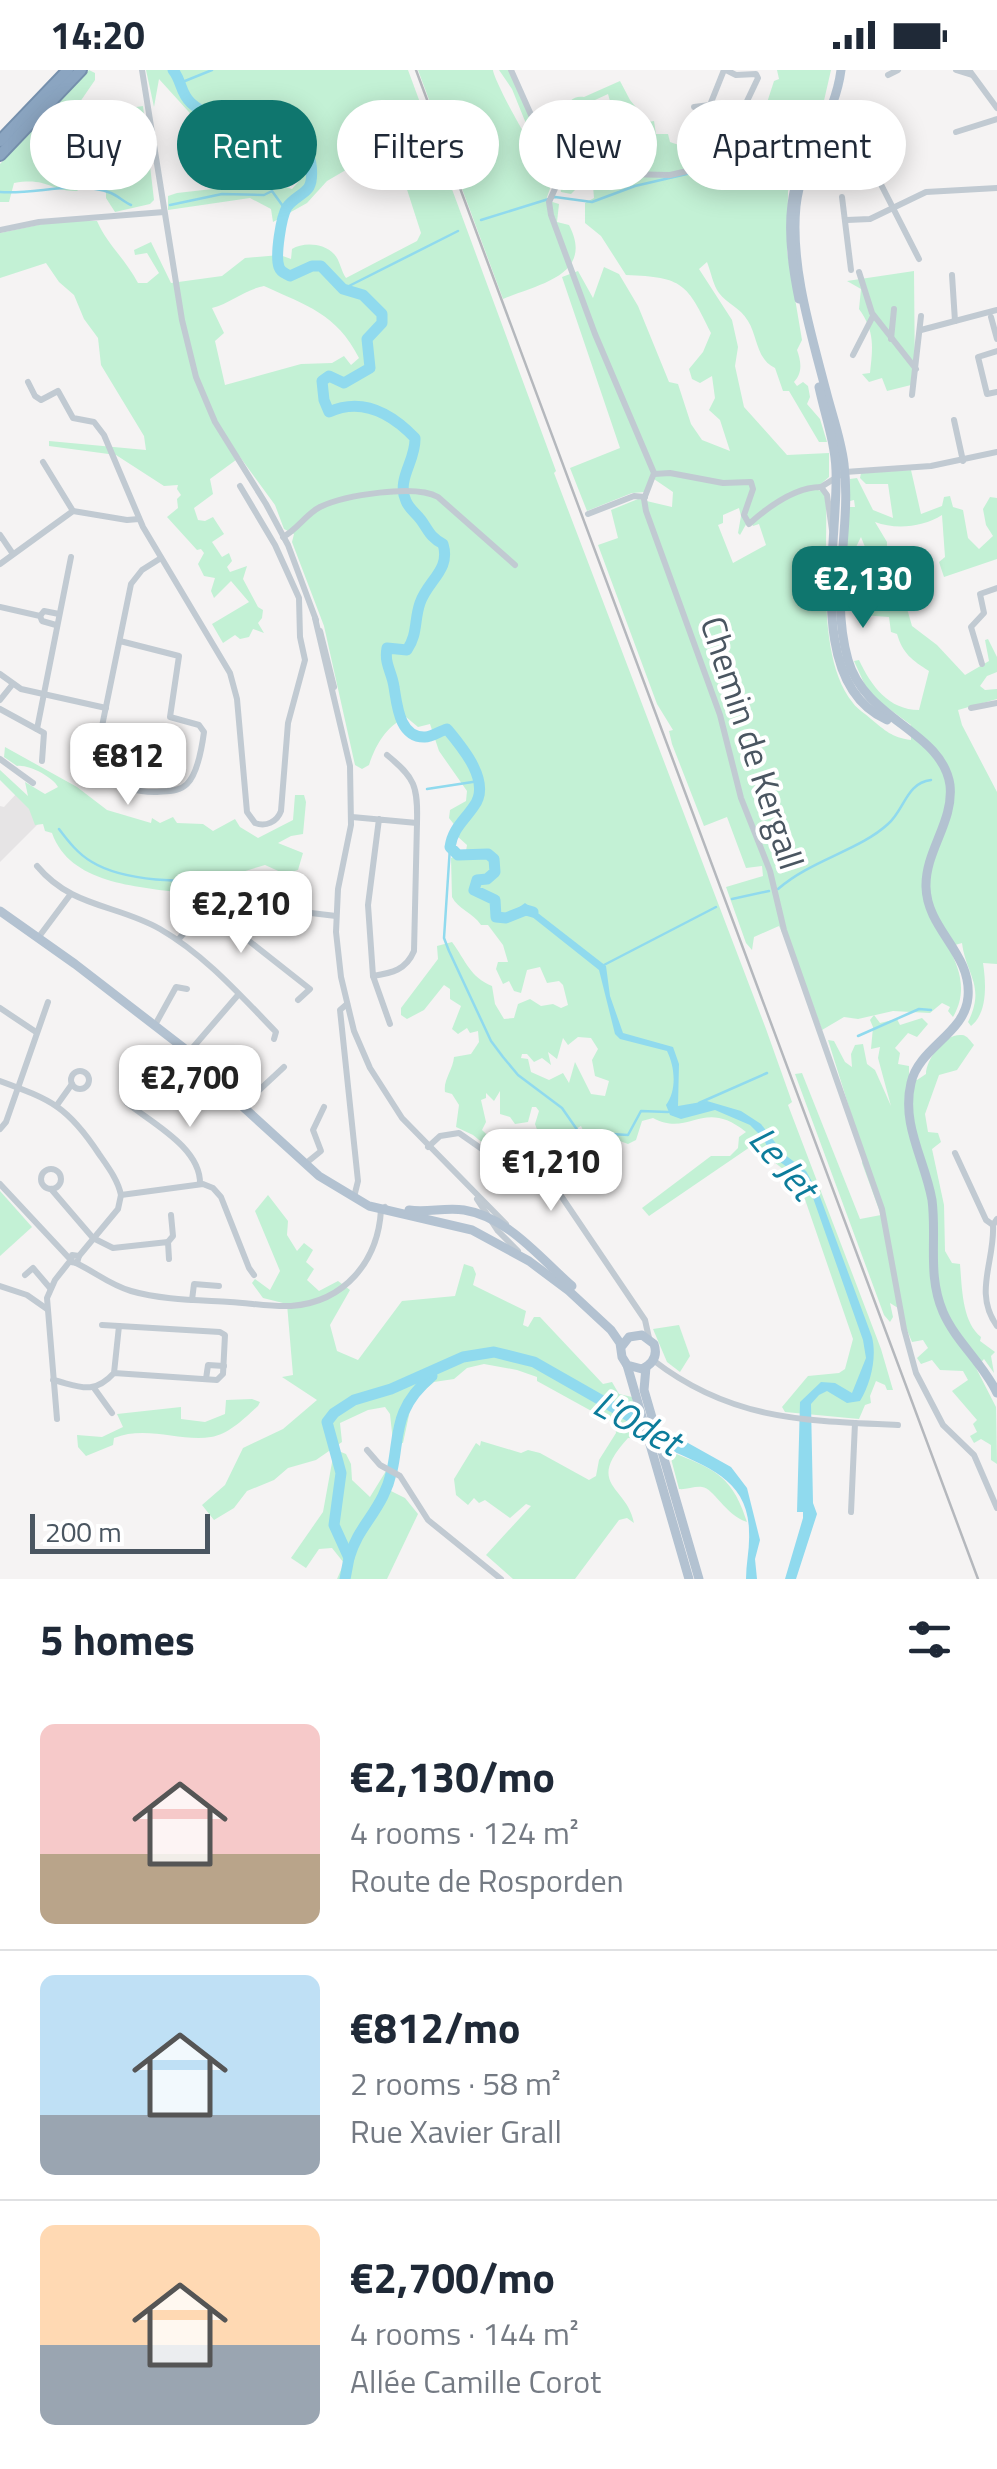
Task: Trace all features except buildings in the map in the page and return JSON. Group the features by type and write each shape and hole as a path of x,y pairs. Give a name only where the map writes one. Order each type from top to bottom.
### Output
{"highway":[{"path":"0,141 68,70"},
{"path":"0,154 82,70"}],"main road":[{"path":"838,70 796,176 788,218 794,272 841,474 840,592 849,664 867,696 930,747 948,780 949,807 928,866 926,888 933,919 964,968 969,993 962,1017 915,1070 910,1091 910,1127 932,1200 933,1272 939,1300 952,1328 997,1393"},
{"path":"0,911 191,1050 220,1083 330,1184 381,1210 449,1223 484,1235 529,1261 614,1333 622,1346 622,1357 643,1416 689,1579"},
{"path":"354,1197 414,1211 456,1209 488,1218 521,1239 616,1327 650,1338 656,1348 644,1386 699,1579"},
{"path":"622,1346 636,1334"},
{"path":"627,1365 635,1369 650,1364"}],"street":[{"path":"142,70 164,212 196,376 214,422 282,533 315,618 350,766 352,817 336,916 338,956 357,1038 380,1086 402,1118 521,1239"},
{"path":"511,70 525,100"},
{"path":"657,173 684,173 719,154 758,78 756,74 736,75 725,70 712,100"},
{"path":"888,75 898,70"},
{"path":"956,70 971,73 997,108"},
{"path":"956,132 997,120"},
{"path":"847,220 870,218 932,191 997,188"},
{"path":"555,190 550,206 562,247 654,474 645,497 634,496 588,514"},
{"path":"884,190 918,260"},
{"path":"842,196 855,271 873,316 916,369"},
{"path":"0,230 39,222 164,212"},
{"path":"952,274 955,320"},
{"path":"891,340 894,308"},
{"path":"920,330 997,310"},
{"path":"853,355 873,316"},
{"path":"912,395 921,316"},
{"path":"991,317 997,339"},
{"path":"997,351 978,357 988,394 997,392"},
{"path":"28,382 35,396 42,400 58,392 73,418 94,422 104,435 140,519 230,672 237,698 247,812 260,824 270,824 281,811 288,723 305,662 298,595 275,545 240,486"},
{"path":"954,420 963,461"},
{"path":"654,474 670,473 723,483 751,482 753,489 744,514 749,524 782,500 821,487 841,474 963,461 997,452"},
{"path":"43,462 74,511"},
{"path":"821,487 827,495 830,526 838,532"},
{"path":"282,533 327,504 427,492 438,497 515,566"},
{"name":"Chemin de Kergall","path":"645,497 662,562 686,614 720,715 741,798 770,871 784,930 882,1209 911,1356 936,1412 977,1462 997,1508"},
{"path":"0,564 74,511 140,519"},
{"path":"0,535 14,554"},
{"path":"37,729 71,558"},
{"path":"120,641 179,656 170,717 201,726 204,732 188,782 175,790 128,789 114,780 100,751 106,708 131,584 144,568 161,558"},
{"path":"982,664 971,627 984,613 980,594 997,588"},
{"path":"0,607 40,616"},
{"path":"40,616 46,611 58,614"},
{"path":"40,616 42,622 56,625"},
{"path":"305,662 324,655"},
{"path":"0,674 12,685 106,708"},
{"path":"0,700 12,685"},
{"path":"970,708 997,703"},
{"path":"0,708 46,738 42,761"},
{"path":"373,976 399,970 414,951 418,798 412,779 386,755"},
{"path":"0,759 33,783"},
{"path":"352,817 418,822"},
{"path":"379,819 368,905 373,976 390,1024"},
{"path":"38,866 70,895 144,921 178,940 202,958 276,1032 274,1039"},
{"path":"262,878 266,898 336,916"},
{"path":"38,938 70,895"},
{"path":"178,940 197,927 219,923 230,926 310,989 298,1000"},
{"path":"157,1027 176,987 187,990"},
{"path":"191,1050 238,994"},
{"path":"0,1129 6,1122 48,1002"},
{"path":"347,1004 340,1010 358,1182 354,1197"},
{"path":"0,1008 36,1032"},
{"path":"243,1105 284,1067"},
{"path":"0,1081 57,1105 82,1128 112,1173 121,1196 118,1209 50,1289 47,1309 57,1419"},
{"path":"57,1105 72,1084"},
{"path":"127,1103 187,1152 199,1171 200,1184"},
{"path":"305,1164 321,1151 313,1130 324,1107"},
{"path":"428,1146 440,1136 459,1132 512,1170 550,1179 642,1317 650,1338"},
{"path":"955,1153 986,1220 995,1222 985,1296 997,1326"},
{"path":"538,1175 544,1166"},
{"path":"0,1184 62,1249 86,1268 131,1291 192,1300 283,1306 318,1301 361,1272 380,1230 394,1213"},
{"path":"121,1196 200,1184 213,1188 221,1197 254,1275"},
{"path":"50,1189 93,1238 120,1250 168,1242 174,1236 172,1215"},
{"path":"474,1193 504,1239 529,1261"},
{"path":"380,1230 384,1207 414,1211"},
{"path":"449,1223 456,1209"},
{"path":"168,1242 169,1259"},
{"path":"25,1275 33,1268 50,1289"},
{"path":"192,1300 194,1284 219,1286"},
{"path":"0,1287 27,1296 47,1309"},
{"path":"27,1296 50,1289"},
{"path":"636,1334 642,1317"},
{"path":"53,1380 81,1390 94,1388 114,1373 219,1379 224,1366 225,1337 220,1332 102,1325"},
{"path":"114,1373 119,1326"},
{"path":"650,1364 712,1398 798,1418 898,1425"},
{"path":"206,1379 208,1365 224,1366"},
{"path":"94,1388 112,1414"},
{"path":"850,1512 854,1423"},
{"path":"367,1450 403,1480 428,1520 501,1579"}],"shaded area":[{"path":"19,791 40,822 0,862 0,806 4,807"}],"green space":[{"path":"89,70 95,73 95,80 81,100 61,100"},
{"path":"146,70 408,70 419,100 337,100 337,175 307,203 273,222 271,209 250,198 168,210 168,196 204,190 317,190 317,100 178,100 159,79 152,100"},
{"path":"418,70 493,70 519,123 519,190 550,190 546,200 559,204 557,222 569,225 575,242 575,256 569,266 547,282 503,299 463,190 499,190 499,100 429,100"},
{"path":"499,70 509,70 523,100 519,100 519,106"},
{"path":"777,70 831,70 824,100 768,100 774,81 779,79"},
{"path":"620,81 630,100 610,100 608,94 595,100 572,100 584,97"},
{"path":"30,132 30,182 14,183 9,202 0,202 0,164"},
{"path":"657,134 668,134 670,142 677,145 677,190 788,190 787,251 802,340 797,350 800,371 794,382 797,386 803,382 808,386 807,404 820,419 827,442 819,442 789,391 783,391 775,368 761,353 748,321 717,290 707,262 699,269 732,320 738,347 735,366 744,407 787,455 829,453 829,477 815,489 824,492 826,503 826,607 833,661 841,684 855,705 894,735 911,740 911,725 869,694 854,661 859,660 882,695 908,709 919,710 929,671 905,652 897,634 891,632 889,617 862,615 844,602 847,507 855,507 854,500 850,501 850,479 857,478 873,510 893,518 888,484 866,484 861,473 911,470 921,514 942,506 944,497 950,496 953,507 963,510 968,538 979,549 993,536 983,509 990,497 997,498 997,559 944,577 939,562 945,557 942,515 909,526 875,522 887,542 886,578 882,577 875,550 865,547 861,537 856,547 859,554 866,554 871,570 865,576 880,584 900,584 912,626 937,645 965,675 989,661 985,640 988,639 997,657 997,672 987,676 980,686 985,690 997,689 997,699 958,710 997,792 997,964 983,963 983,1005 971,1026 968,1022 975,990 962,943 948,947 961,982 953,1017 948,1011 950,1007 942,1003 930,1013 893,1011 858,1019 844,1017 822,1030 779,926 754,937 752,950 746,943 726,887 763,876 762,866 746,868 727,817 704,826 672,744 669,731 673,730 657,704 598,545 618,538 611,510 638,499 672,507 673,492 651,477 645,492 632,493 587,511 570,468 620,448 562,277 578,271 593,298 604,267 619,274 638,306 669,382 678,384 691,424 702,440 730,451 720,420 709,410 715,398 712,376 700,383 692,379 689,369 703,352 711,333 681,286 660,278 626,275 601,236 585,223 585,203 594,198 593,190 657,190","holes":["739,508 738,533 749,519 753,526 759,524 766,545 733,563 718,525 723,523 723,515"]},
{"path":"106,190 153,190 154,200 115,212 106,198"},
{"path":"407,190 452,190 554,473 766,1029 792,1102 788,1105 881,1349 893,1390 876,1381 871,1403 865,1405 859,1419 785,1412 782,1407 808,1376 845,1369 853,1339 799,1182 753,1145 649,1216 642,1208 711,1156 730,1156 738,1148 739,1137 746,1132 719,1118 677,1124 653,1118 642,1121 636,1140 628,1144 617,1140 611,1132 589,1143 581,1126 540,1149 536,1145 540,1138 535,1124 539,1111 536,1107 532,1107 528,1122 515,1124 510,1117 500,1114 500,1091 494,1101 486,1093 481,1100 486,1122 482,1130 507,1154 511,1148 504,1141 513,1134 527,1153 513,1168 473,1135 456,1127 459,1105 452,1094 445,1092 445,1083 454,1057 471,1054 479,1042 478,1031 470,1033 467,1028 458,1034 452,1029 461,1006 450,999 450,989 444,985 424,1010 407,1019 401,1015 401,1008 438,959 437,946 452,942 473,973 492,986 495,1004 504,1019 514,1018 518,1004 530,999 541,1006 568,1005 563,985 559,981 547,983 540,967 527,970 521,993 514,991 509,981 503,984 496,969 498,962 508,962 503,945 488,925 481,925 452,897 451,858 466,851 467,845 457,836 460,832 449,818 450,810 466,801 467,791 439,751 430,724 418,727 406,717 383,737 369,765 362,769 355,765 324,626 292,542 294,534 284,529 275,505 240,457 210,479 213,494 194,508 198,520 213,517 224,534 212,542 222,557 229,553 230,572 247,566 243,579 263,610 258,623 264,633 253,629 249,637 240,639 235,635 223,643 212,624 249,602 231,581 214,598 211,591 215,578 204,576 198,564 204,553 167,517 178,508 178,485 164,486 116,455 49,446 49,441 146,450 144,436 101,365 98,338 74,295 46,263 0,278 0,233 57,221 97,221 138,283 147,283 159,273 147,253 135,255 134,250 151,242 171,283 222,276 245,258 280,255 291,259 292,249 307,245 334,254 346,278 417,241 421,233","holes":["264,286 330,321 359,358 351,365 344,356 332,363 301,364 225,385 215,341 224,333 212,308","578,1037 591,1038 598,1049 592,1060 595,1076 609,1081 605,1096 591,1094 575,1062 569,1083 563,1073 549,1080 531,1072 528,1059 521,1058 527,1054 534,1062 542,1058 551,1065 548,1052 557,1059 563,1038 568,1045"]},
{"path":"914,271 915,384 887,391 882,378 869,382 862,374 870,373 872,340 859,309 861,289 847,281"},
{"path":"5,747 77,787 107,810 151,823 152,818 160,823 173,817 177,823 203,824 213,831 235,819 258,838 293,820 295,795 304,795 303,834 278,843 303,853 298,870 285,874 265,865 216,880 251,898 245,910 231,907 220,918 198,915 182,893 125,884 89,873 73,863 43,824 35,825 29,809 0,780 0,770 28,796 25,782 45,794 58,787 40,772 17,766 4,757"},
{"path":"874,1015 880,1023 897,1019 900,1025 922,1018 928,1024 917,1037 908,1033 895,1048 900,1053 898,1064 909,1066 909,1077 917,1080 926,1074 933,1055 949,1038 964,1035 974,1045 957,1070 939,1075 925,1114 928,1132 938,1133 941,1142 932,1149 944,1205 945,1251 952,1263 960,1264 970,1323 980,1341 995,1352 991,1356 994,1373 984,1359 976,1368 996,1407 997,1464 991,1460 991,1445 981,1439 974,1443 970,1436 977,1432 973,1424 977,1420 952,1391 968,1380 963,1371 940,1370 932,1360 921,1364 917,1358 928,1348 923,1340 912,1342 898,1308 890,1303 890,1322 884,1315 795,1074 802,1073 860,1219 881,1215 862,1163 864,1155 828,1040 834,1041 852,1067 855,1045 863,1044 867,1064 875,1070 891,1106 878,1058 880,1047 871,1049 870,1020"},
{"path":"0,1191 32,1227 0,1256"},
{"path":"268,1195 288,1221 287,1235 297,1251 304,1243 313,1250 306,1262 314,1269 307,1280 319,1291 338,1281 350,1290 330,1325 337,1351 358,1360 402,1301 455,1296 464,1264 473,1267 476,1274 473,1285 526,1311 523,1325 528,1327 534,1317 540,1317 603,1384 612,1382 619,1394 632,1397 642,1439 628,1438 609,1466 609,1476 634,1523 627,1518 619,1520 575,1579 513,1579 486,1555 531,1506 526,1504 510,1518 485,1500 479,1503 474,1498 468,1505 456,1495 454,1479 481,1441 521,1453 540,1453 589,1480 596,1476 599,1460 616,1433 615,1424 537,1381 537,1377 517,1370 484,1364 467,1368 454,1379 434,1382 412,1401 403,1443 393,1442 390,1414 385,1407 368,1410 340,1423 342,1442 316,1460 288,1468 274,1480 247,1491 234,1508 214,1520 202,1505 225,1485 243,1448 283,1429 317,1400 282,1377 293,1375 287,1304 263,1298 252,1283 255,1279 270,1290 280,1271 255,1211"},
{"path":"679,1325 690,1356 680,1372 667,1362 653,1329"},
{"path":"226,1400 260,1402 258,1406 217,1436 126,1434 114,1438 113,1445 86,1456 78,1447 77,1435 102,1437 123,1427 117,1414 181,1407 181,1419 205,1422 225,1414"},
{"path":"669,1451 719,1475 735,1493 747,1522 732,1514 706,1489 679,1489"},
{"path":"341,1452 351,1464 352,1480 370,1497 386,1471 395,1476 391,1491 405,1498 418,1514 387,1579 337,1579 344,1563 332,1548 319,1549 306,1568 291,1558 323,1512 333,1457"}],"water":[{"path":"525,903 606,966 610,996 623,1033 673,1047 679,1064 678,1106 707,1101 741,1111 761,1124 784,1154 806,1171 819,1194 872,1337 873,1361 860,1401 847,1403 827,1391 811,1404 813,1503 817,1514 796,1579 785,1579 803,1518 803,1512 797,1512 800,1402 821,1382 835,1383 852,1393 866,1358 812,1195 802,1178 772,1156 763,1138 750,1125 715,1110 681,1119 670,1115 666,1105 674,1078 667,1051 620,1039 615,1034 599,970 531,916 521,915 518,908"},
{"path":"663,1429 731,1467 747,1488 760,1540 755,1559 757,1579 746,1579 749,1532 742,1500 711,1469 668,1449"}],"waterway":[{"name":"Le Jet","path":"173,70 187,99 205,112 232,123 286,129 303,144 310,160 311,180 307,190 285,212 278,246 280,269 290,276 321,266 343,289 363,295 382,314 382,323 367,339 370,368 344,383 329,376 322,381 329,412 353,406 375,410 396,421 415,438 404,493 409,506 443,544 444,561 420,603 407,650 387,648 398,711 405,726 416,736 428,737 447,729 473,765 479,797 456,830 450,847 458,855 488,854 494,859 495,872 487,879 477,880 474,890 495,900 496,917 533,912"},
{"path":"180,83 212,70"},
{"path":"481,220 555,197 592,202 677,176"},
{"path":"0,192 98,189 131,205"},
{"path":"170,205 222,194 264,195 272,191 285,209"},
{"path":"343,289 458,231"},
{"path":"778,889 805,870 877,833 894,818 916,786 931,780"},
{"path":"427,789 479,781"},
{"path":"59,829 87,859 128,875 293,885"},
{"path":"450,847 444,938 491,1041 503,1057 518,1075 562,1108 578,1131 587,1131 598,1139 612,1134 628,1135 641,1111 668,1112"},
{"path":"732,899 769,891"},
{"path":"602,966 716,907"},
{"path":"858,1036 919,1009 931,1010"},
{"path":"699,1103 767,1073"},
{"name":"L'Odet","path":"345,1579 349,1558 334,1525 341,1473 327,1422 354,1400 391,1389 463,1357 494,1352 534,1362 678,1444"},
{"name":"L'Odet","path":"349,1558 390,1479 407,1405 432,1376"}],"railway":[{"path":"416,70 978,1579"}]}
